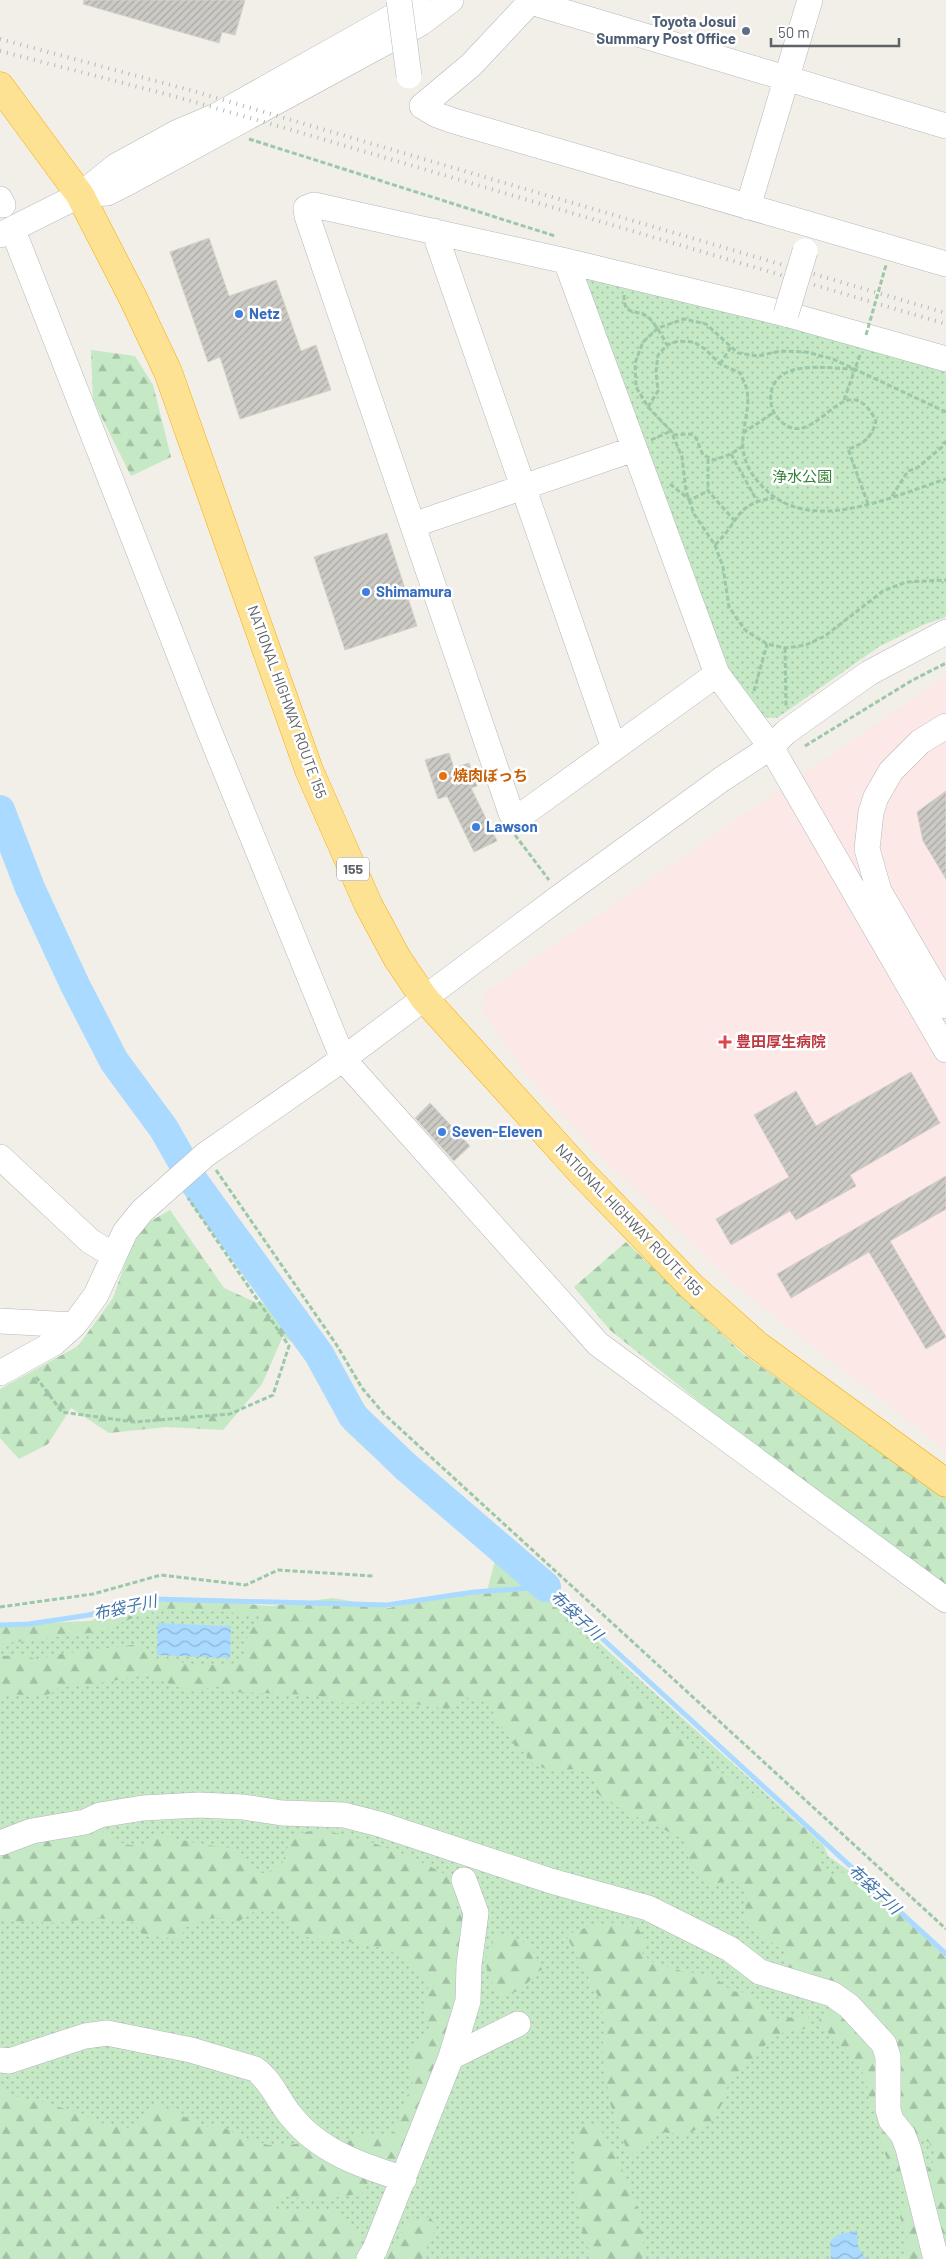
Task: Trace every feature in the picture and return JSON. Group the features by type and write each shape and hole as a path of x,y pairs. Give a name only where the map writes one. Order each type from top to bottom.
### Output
{"highway":[{"name":"NATIONAL HIGHWAY ROUTE 155","path":"0,86 80,194 168,372 309,770 368,904 397,958 424,998 581,1172 691,1286 757,1345 946,1483"}],"street":[{"path":"399,0 413,94 422,106 437,115 946,264"},
{"path":"416,0 394,16 232,107 178,132 116,166 80,194 9,239 343,1059 598,1344 946,1600"},
{"path":"80,194 107,193 127,183 405,32 451,0"},
{"path":"748,207 788,79 810,0"},
{"path":"422,106 471,65 532,1 946,126"},
{"path":"717,674 523,814 515,815 508,809 307,216 306,208 314,205 566,261 786,314 863,344 946,359"},
{"path":"786,314 813,226"},
{"path":"434,231 614,748"},
{"path":"566,261 717,674 747,715 779,747 946,1050"},
{"path":"413,525 634,448"},
{"path":"0,1373 54,1343 74,1326 96,1295 125,1232 176,1180 205,1155 343,1059 722,778 779,747 869,673 946,632"},
{"path":"946,726 920,742 891,771 876,797 871,812 867,849 880,891 946,1006"},
{"path":"0,1157 90,1241 113,1255"},
{"path":"0,1321 74,1326"},
{"path":"0,1843 32,1832 85,1822 100,1815 143,1808 199,1805 344,1815 378,1824 551,1882 648,1908 730,1949 760,1972 832,1994 849,2006 884,2044 888,2058 888,2110 891,2120 903,2135 908,2148 936,2259"},
{"path":"368,2259 375,2249 404,2179 450,2057 468,2001 469,1965 476,1913 464,1880"},
{"path":"450,2057 518,2024"},
{"path":"0,2060 8,2061 85,2036 107,2033 192,2050 255,2069 264,2075 292,2118 311,2137 336,2154 364,2166 404,2179"}],"path":[{"path":"245,138 557,236 566,261"},
{"path":"844,400 855,370 886,265"},
{"path":"628,277 624,296 625,306 630,312 648,317 658,328 667,345"},
{"path":"946,412 833,359 806,352 781,350 758,356 738,353 706,324 684,319 658,328 643,342 635,363 636,387 648,407 673,435 682,457 694,514 715,545 723,568 729,607 745,630 767,644 785,648 806,645 825,636 883,592 906,582 946,580"},
{"path":"648,407 658,391 656,371 658,355 667,345 678,341 694,342 705,348 720,364 740,373 747,390 747,408 742,446 744,455 753,476 775,498 789,506 818,510 844,510 946,479"},
{"path":"720,364 731,346"},
{"path":"855,370 797,368 782,374 773,385 770,399 773,413 781,422 794,428 808,427 822,419 830,408 844,400 858,400 870,408 876,421 873,434 857,446 848,448 868,504"},
{"path":"743,433 773,413"},
{"path":"673,435 690,434 696,438 703,455 708,459 714,460 731,454 742,446"},
{"path":"892,496 908,471 917,468 942,447 946,441"},
{"path":"731,454 757,500"},
{"path":"708,459 708,491 735,521"},
{"path":"690,500 708,491"},
{"path":"715,545 728,533 746,506 757,500 775,498"},
{"path":"747,715 767,644"},
{"path":"779,747 785,648"},
{"path":"779,747 946,663"},
{"path":"515,815 513,833 561,896"},
{"path":"205,1155 336,1344 362,1388 384,1414 946,1928"},
{"path":"23,1360 62,1412 134,1422 230,1414 273,1395 289,1346 176,1180"},
{"path":"0,1607 93,1594 161,1575 246,1585 278,1570 372,1576"}],"shaded area":[{"name":"豊田厚生病院","path":"946,676 946,1450 744,1293 598,1154 525,1073 482,1011 484,993"}],"green space":[{"name":"浄水公園","path":"576,272 831,337 946,371 946,617 925,624 880,646 777,718 755,717 718,667"},
{"path":"91,350 135,356 153,385 171,457 131,476 93,400"},
{"path":"170,1210 224,1288 257,1303 285,1305 309,1319 366,1408 518,1555 559,1612 722,1773 806,1829 827,1875 857,1870 946,1958 946,2238 936,2226 923,2176 936,2158 929,2142 914,2137 893,2108 890,2045 784,1968 787,1954 745,1922 746,1893 733,1878 711,1884 702,1881 687,1864 689,1853 683,1839 627,1812 605,1799 596,1792 598,1783 580,1769 548,1770 532,1763 524,1752 516,1748 507,1731 493,1722 494,1714 488,1703 465,1697 460,1705 447,1709 389,1700 370,1703 344,1703 315,1695 234,1692 217,1686 198,1690 181,1688 146,1675 94,1684 59,1687 47,1695 0,1694 0,1656 25,1655 37,1660 60,1654 140,1645 151,1658 210,1665 233,1664 244,1661 248,1632 264,1616 206,1610 161,1610 135,1617 99,1632 0,1644 0,1625 90,1621 151,1600 206,1601 272,1606 333,1598 389,1608 450,1593 487,1591 496,1557 472,1521 407,1461 370,1453 344,1429 351,1401 328,1367 283,1336 262,1384 223,1430 167,1427 109,1433 71,1408 48,1444 19,1459 0,1438 0,1389 78,1346 113,1298 137,1229"},
{"path":"626,1242 743,1354 946,1497 946,1589 764,1454 610,1330 574,1287"},
{"path":"544,1593 824,1846 828,1856 852,1873 946,1958 946,2259 0,2259 0,1628 92,1622 153,1603 388,1611"},
{"path":"97,1827 108,1836 131,1845 145,1846 156,1834 200,1844 238,1849 251,1869 265,1874 282,1864 288,1846 295,1835 312,1831 329,1832 368,1841 410,1857 460,1883 454,1904 471,1932 466,2018 410,2151 392,2166 369,2180 364,2193 319,2200 280,2196 274,2210 332,2211 357,2230 361,2243 359,2259 0,2259 0,2089 21,2098 43,2102 78,2113 107,2125 130,2128 151,2107 160,2105 205,2127 221,2126 240,2136 268,2145 290,2145 324,2139 346,2143 359,2135 394,2134 406,2097 414,2087 409,2068 410,2056 431,2032 423,2008 429,1991 420,1972 406,1960 393,1952 378,1947 346,1941 298,1936 291,1924 280,1912 257,1910 239,1921 211,1918 185,1928 180,1939 143,1935 131,1921 95,1918 57,1923 0,1921 0,1856 12,1845"},
{"path":"614,1923 637,1927 648,1944 642,1954 654,1963 685,1972 712,1975 731,1991 750,1993 758,1999 774,2019 808,2016 810,2029 798,2029 774,2035 748,2064 730,2078 723,2102 712,2122 687,2134 658,2132 636,2154 628,2153 610,2103 602,2055 604,2023 599,1998 566,1935 590,1926"},
{"path":"497,1935 514,1937 534,1948 533,1957 542,1969 519,1991 498,1996 486,1966 488,1953"},
{"path":"842,2008 880,2051 878,2108 869,2105 867,2084 856,2062 830,2035 819,2020 823,2014"},
{"path":"585,2122 599,2126 626,2177 641,2218 644,2254 642,2259 593,2259 587,2245 582,2230 577,2198 574,2134"},
{"path":"888,2129 901,2151 929,2259 903,2259 908,2241 900,2217 905,2202 904,2192 882,2148 881,2133"},
{"path":"430,2217 436,2227 422,2259 376,2259 398,2239 409,2221"}],"water":[{"path":"158,1623 231,1626 230,1658 157,1655"},
{"path":"857,2230 858,2247 866,2259 831,2259 830,2242 837,2235"}],"building":[{"path":"84,0 245,0 235,35 222,32 219,43 83,4"},
{"path":"209,238 229,296 276,280 301,351 316,345 331,390 240,419 220,357 208,362 170,252"},
{"name":"Shimamura","path":"387,533 417,626 345,650 314,557"},
{"path":"449,753 454,768 469,763 477,786 471,788 497,841 474,852 447,796 438,799 425,760"},
{"path":"946,791 946,879 923,841 917,812"},
{"path":"911,1072 940,1123 850,1175 856,1186 796,1220 790,1211 731,1245 716,1219 789,1177 754,1115 796,1091 816,1126"},
{"name":"Seven-Eleven","path":"430,1103 470,1146 454,1161 415,1118"},
{"path":"946,1176 946,1209 890,1241 946,1337 926,1349 869,1252 791,1298 777,1274"}],"waterway":[{"path":"0,810 30,888 75,985 114,1061 164,1129 194,1182 319,1354 353,1416 405,1466 546,1587"},
{"name":"布袋子川","path":"0,1625 29,1624 89,1615 154,1599 387,1605 474,1592 546,1587 946,1954"}],"railway":[{"path":"0,39 193,91 946,313"},
{"path":"0,51 177,97 292,130 946,324"}],"place":[{"name":"Toyota Josui Summary Post Office","path":"746,31"},
{"name":"Netz","path":"239,314"},
{"name":"Shimamura","path":"366,592"},
{"name":"焼肉ぼっち","path":"443,776"},
{"name":"Lawson","path":"476,827"},
{"name":"豊田厚生病院","path":"725,1042"},
{"name":"Seven-Eleven","path":"442,1132"}]}
